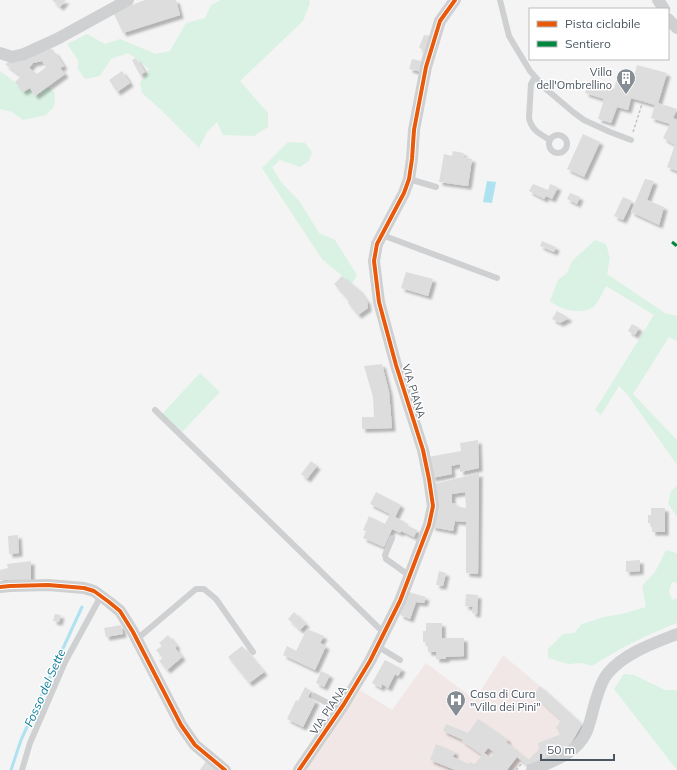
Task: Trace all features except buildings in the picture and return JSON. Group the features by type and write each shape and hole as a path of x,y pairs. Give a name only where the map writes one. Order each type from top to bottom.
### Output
{"street":[{"path":"0,53 12,57 24,54 57,39 128,0"},
{"name":"VIA PIANA","path":"299,770 340,710 384,633 400,601 410,576 429,525 433,506 423,450 396,365 379,302 374,261 378,244 404,193 409,179 414,130 426,67 440,21 455,0"},
{"path":"669,20 677,28"},
{"path":"0,587 48,585 84,588 101,596 120,611 181,725 194,746 225,770"},
{"path":"532,770 554,761 576,748 587,731 601,685 607,674 616,665 641,649 677,634"}],"lane":[{"path":"500,0 508,36 535,77 552,94 584,120 631,140"},
{"path":"535,77 531,84 529,118 535,131 550,140"},
{"path":"409,179 436,188"},
{"path":"382,235 497,278"},
{"path":"155,410 384,633"},
{"path":"392,538 385,555 386,559 410,576"},
{"path":"136,639 196,589 204,589 216,599 253,652"},
{"path":"22,770 30,744 64,662 101,596"},
{"path":"377,646 400,660"},
{"path":"314,696 340,710"}],"path":[{"path":"631,140 643,101"}],"shaded area":[{"name":"Casa di Cura \"Villa dei Pini\"","path":"503,655 582,724 569,747 527,765 522,761 515,770 305,770 355,687 392,710 426,663 475,700"}],"green space":[{"path":"221,0 309,0 310,3 303,21 240,81 268,113 268,127 254,136 223,135 217,122 207,132 199,148 142,93 140,83 149,69 136,58 128,53 111,59 100,76 85,79 78,69 78,60 67,44 87,34 105,44 120,39 156,54 170,51 186,23 205,18 211,5"},
{"path":"0,71 15,82 23,92 30,88 35,96 48,86 55,93 54,107 46,115 23,120 12,112 0,109"},
{"path":"288,142 305,143 312,152 309,161 300,167 280,160 272,167 281,182 300,202 319,233 335,240 357,275 352,284 322,259 262,168"},
{"path":"595,240 606,244 610,258 607,274 665,313 677,316 677,341 669,337 633,394 677,440 677,465 627,394 619,386 601,415 595,410 654,315 606,286 600,299 590,309 580,311 568,310 550,301 558,280 567,273 572,261"},
{"path":"200,373 220,392 182,432 162,414"},
{"path":"677,486 677,517 668,504 671,491"},
{"path":"666,550 677,553 677,583 672,582 669,592 672,600 677,598 677,623 633,642 592,666 582,663 568,664 548,658 548,649 563,634 574,633 582,624 646,607 642,586 655,572"},
{"path":"624,674 634,675 665,690 677,690 677,770 614,689"}],"water":[{"path":"487,181 496,182 492,203 483,202"}],"waterway":[{"name":"Fosso del Sette","path":"11,770 21,740 82,607"}],"marked path":[{"path":"672,242 677,246"}],"cycle path":[{"path":"299,770 344,704 370,661 400,601 429,525 433,506 423,450 396,365 379,302 374,261 377,244 404,193 409,179 414,130 426,67 440,21 455,0"},
{"path":"0,587 48,585 84,588 94,591 109,602 120,611 133,632 181,725 195,745 225,770"}],"place":[{"name":"Villa dell'Ombrellino","path":"626,95"},
{"name":"Casa di Cura \"Villa dei Pini\"","path":"456,717"}]}
